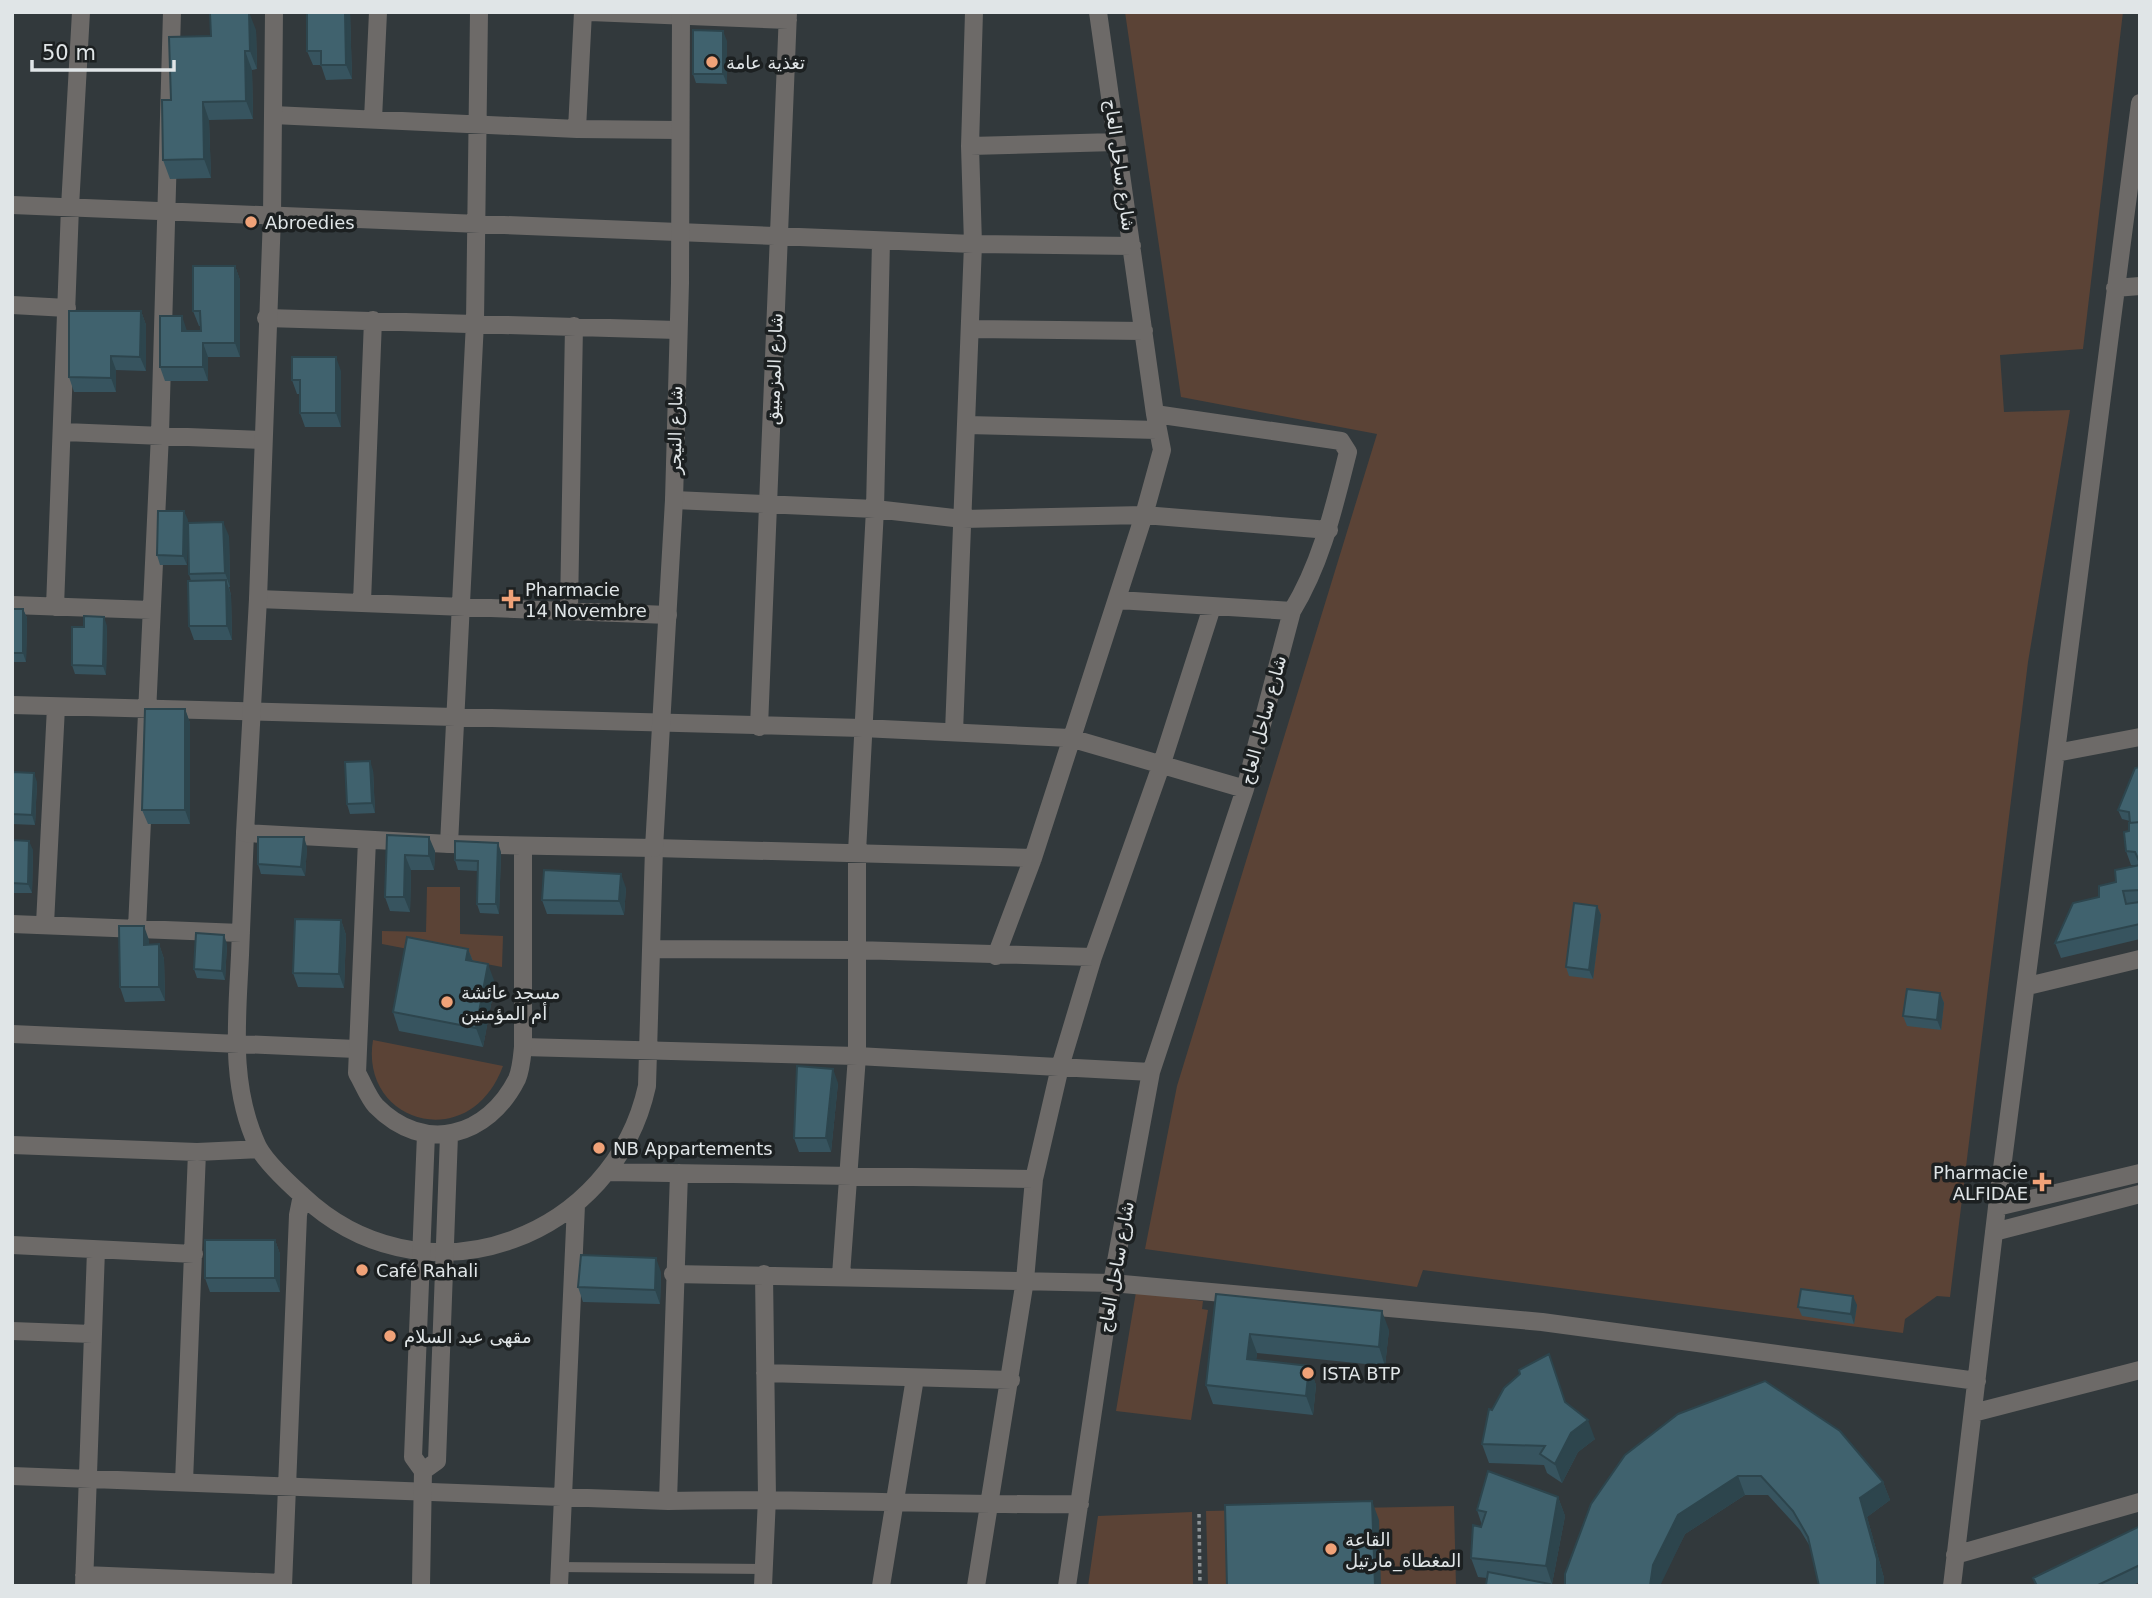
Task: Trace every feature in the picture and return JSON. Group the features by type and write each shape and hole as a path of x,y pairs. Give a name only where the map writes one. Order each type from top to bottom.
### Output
{"street":[{"path":"55,607 64,432 70,207 81,12"},
{"path":"137,928 145,710 160,435 164,212 172,12"},
{"path":"12,1145 197,1153 259,1149 240,1093 236,1043 249,712 258,599 266,318 272,216 274,12"},
{"path":"373,119 378,12"},
{"path":"450,844 475,322 479,12"},
{"path":"577,130 583,12"},
{"path":"590,12 788,16"},
{"path":"954,732 973,244 970,146 974,12"},
{"name":"شارع ساحل العاج","path":"1067,1586 1112,1283 1151,1072 1245,789 1292,611 1307,586 1329,530 1348,452 1341,441 1156,422 1098,12"},
{"name":"شارع النيجر","path":"259,1149 302,1195 338,1226 385,1245 420,1252 444,1253 486,1248 539,1230 576,1205 608,1172 626,1145 641,1114 649,1050 654,848 674,500 680,232 681,14"},
{"name":"شارع المزمبيق","path":"759,727 788,16"},
{"path":"1952,1586 1997,1207 2028,986 2140,103"},
{"path":"273,115 476,122 577,130 679,130"},
{"path":"970,146 1116,142"},
{"path":"12,205 881,241 1132,246"},
{"path":"841,1275 857,1056 857,852 875,509 881,241"},
{"path":"2115,288 2140,286"},
{"path":"12,305 67,307"},
{"path":"266,318 475,322 677,330"},
{"path":"362,602 373,320"},
{"path":"569,609 574,327"},
{"path":"970,329 1144,331"},
{"path":"967,425 1156,422 1162,450 1118,600 1070,738 1033,858 996,956"},
{"path":"64,432 263,440"},
{"path":"674,500 875,509 963,519 1144,515 1329,530"},
{"path":"258,599 569,609 668,615"},
{"path":"1118,600 1292,611"},
{"path":"12,606 151,610"},
{"path":"976,1586 1025,1280 1034,1179 1059,1067 1093,957 1162,764 1212,607"},
{"path":"12,705 862,728 1070,738 1245,789"},
{"path":"46,924 56,707"},
{"path":"2056,753 2140,737"},
{"path":"244,833 450,844 1033,858"},
{"path":"367,840 357,1073 374,1104 396,1123 425,1134 450,1135 477,1125 501,1104 518,1076 523,1047 523,846"},
{"path":"12,923 242,933"},
{"path":"652,949 855,950 1093,957"},
{"path":"2028,986 2140,959"},
{"path":"12,1034 356,1049"},
{"path":"523,1047 857,1056 1151,1072"},
{"path":"421,1586 424,1471 413,1457 425,1134"},
{"path":"424,1471 437,1461 450,1135"},
{"path":"184,1482 197,1153"},
{"path":"608,1172 1034,1179"},
{"path":"668,1501 673,1274 679,1173"},
{"path":"1997,1207 2140,1173"},
{"path":"1994,1232 2140,1194"},
{"path":"96,1250 84,1580 283,1584 298,1215 302,1195"},
{"path":"559,1586 576,1205"},
{"path":"12,1245 194,1254"},
{"path":"673,1274 841,1275 1112,1283 1542,1322 1977,1381"},
{"path":"763,1577 767,1498 764,1274"},
{"path":"12,1331 92,1334"},
{"path":"1973,1413 2140,1370"},
{"path":"765,1373 1010,1380"},
{"path":"881,1586 915,1378"},
{"path":"12,1476 668,1501 767,1498 990,1505 1080,1504"},
{"path":"1955,1555 2140,1502"}],"lane":[{"path":"559,1567 763,1577"}],"path":[{"path":"1199,1514 1200,1586"}],"shaded area":[{"path":"1125,12 2123,12 2083,349 2000,355 2004,412 2070,410 2028,662 1950,1297 1937,1296 1905,1319 1903,1333 1423,1270 1417,1287 1145,1249 1177,1086 1377,434 1181,397"},
{"path":"427,887 460,887 460,934 503,936 502,967 382,944 382,931 426,932"},
{"path":"373,1040 503,1066 487,1094 467,1112 444,1119 420,1118 399,1108 383,1092 373,1069"},
{"path":"1136,1292 1203,1301 1202,1309 1208,1310 1191,1420 1116,1411"},
{"name":"القاعة المغطاة_مارتيل","path":"1454,1506 1456,1586 1208,1586 1206,1511"},
{"path":"1192,1512 1193,1586 1088,1586 1098,1516"}],"building":[{"path":"249,12 250,51 245,51 246,101 203,102 204,159 163,160 162,100 171,100 169,37 211,36 210,13"},
{"path":"307,12 345,12 346,65 321,65 321,51 307,51"},
{"name":"تغذية عامة","path":"693,30 723,31 723,74 693,74"},
{"path":"193,266 235,266 235,343 203,343 203,367 160,367 160,316 182,316 182,331 201,331 200,311 193,311"},
{"path":"69,311 141,311 140,357 111,356 111,378 69,377"},
{"path":"292,357 336,357 336,413 300,413 300,380 292,380"},
{"path":"158,511 184,511 183,556 157,555"},
{"path":"223,522 225,573 189,574 188,523"},
{"path":"226,580 227,626 189,626 188,581"},
{"path":"12,609 23,609 23,653 12,653"},
{"path":"84,616 104,617 103,666 72,665 72,627 84,627"},
{"path":"145,709 185,709 185,810 142,810"},
{"path":"370,761 372,803 347,804 345,762"},
{"path":"2140,767 2140,822 2130,823 2129,812 2118,810 2135,768"},
{"path":"12,772 34,773 32,815 12,814"},
{"path":"2140,822 2140,863 2135,852 2126,851 2124,832 2129,831 2129,823"},
{"path":"387,835 429,837 429,856 405,855 404,897 385,897"},
{"path":"258,837 304,837 301,867 258,864"},
{"path":"12,840 29,841 28,884 12,883"},
{"path":"455,841 498,843 496,904 477,904 478,861 455,860"},
{"path":"2140,865 2140,890 2123,891 2126,904 2140,902 2140,924 2055,943 2073,903 2099,897 2099,886 2116,882 2115,870"},
{"path":"544,870 621,874 619,901 542,900"},
{"path":"1574,903 1597,906 1589,970 1566,967"},
{"path":"295,919 341,920 339,974 293,973"},
{"path":"119,926 144,926 144,945 159,944 159,987 120,987"},
{"path":"196,933 224,935 222,971 194,969"},
{"path":"407,937 468,949 466,960 488,964 476,1028 393,1012"},
{"path":"1907,989 1940,993 1937,1020 1903,1016"},
{"path":"797,1066 833,1069 826,1138 794,1138"},
{"path":"205,1240 275,1240 275,1278 205,1278"},
{"path":"581,1255 656,1258 655,1290 578,1287"},
{"path":"1801,1289 1853,1296 1851,1314 1798,1307"},
{"path":"1216,1294 1382,1311 1379,1347 1250,1334 1247,1359 1309,1366 1306,1396 1206,1385"},
{"path":"1549,1354 1565,1402 1588,1420 1571,1433 1555,1464 1540,1454 1545,1446 1482,1444 1489,1409 1492,1410 1504,1388 1520,1374 1519,1370"},
{"path":"1765,1381 1840,1431 1883,1482 1860,1498 1877,1559 1877,1586 1819,1586 1808,1537 1793,1511 1761,1476 1738,1476 1678,1515 1653,1565 1650,1586 1565,1586 1565,1574 1591,1504 1625,1455 1678,1414"},
{"path":"1488,1471 1558,1497 1546,1566 1471,1558 1473,1525 1481,1527 1486,1512 1477,1510"},
{"path":"1372,1501 1375,1586 1227,1586 1225,1505"},
{"path":"2140,1526 2140,1565 2096,1586 2037,1586 2033,1578"},
{"path":"1488,1572 1550,1584 1550,1586 1485,1586"}],"place":[{"name":"تغذية عامة","path":"712,62"},
{"name":"Abroedies","path":"251,222"},
{"name":"Pharmacie 14 Novembre","path":"511,599"},
{"name":"مسجد عائشة أم المؤمنين","path":"447,1002"},
{"name":"NB Appartements","path":"599,1148"},
{"name":"Pharmacie ALFIDAE","path":"2042,1182"},
{"name":"Café Rahali","path":"362,1270"},
{"name":"مقهى عبد السلام","path":"390,1336"},
{"name":"ISTA BTP","path":"1308,1373"},
{"name":"القاعة المغطاة_مارتيل","path":"1331,1549"}]}
